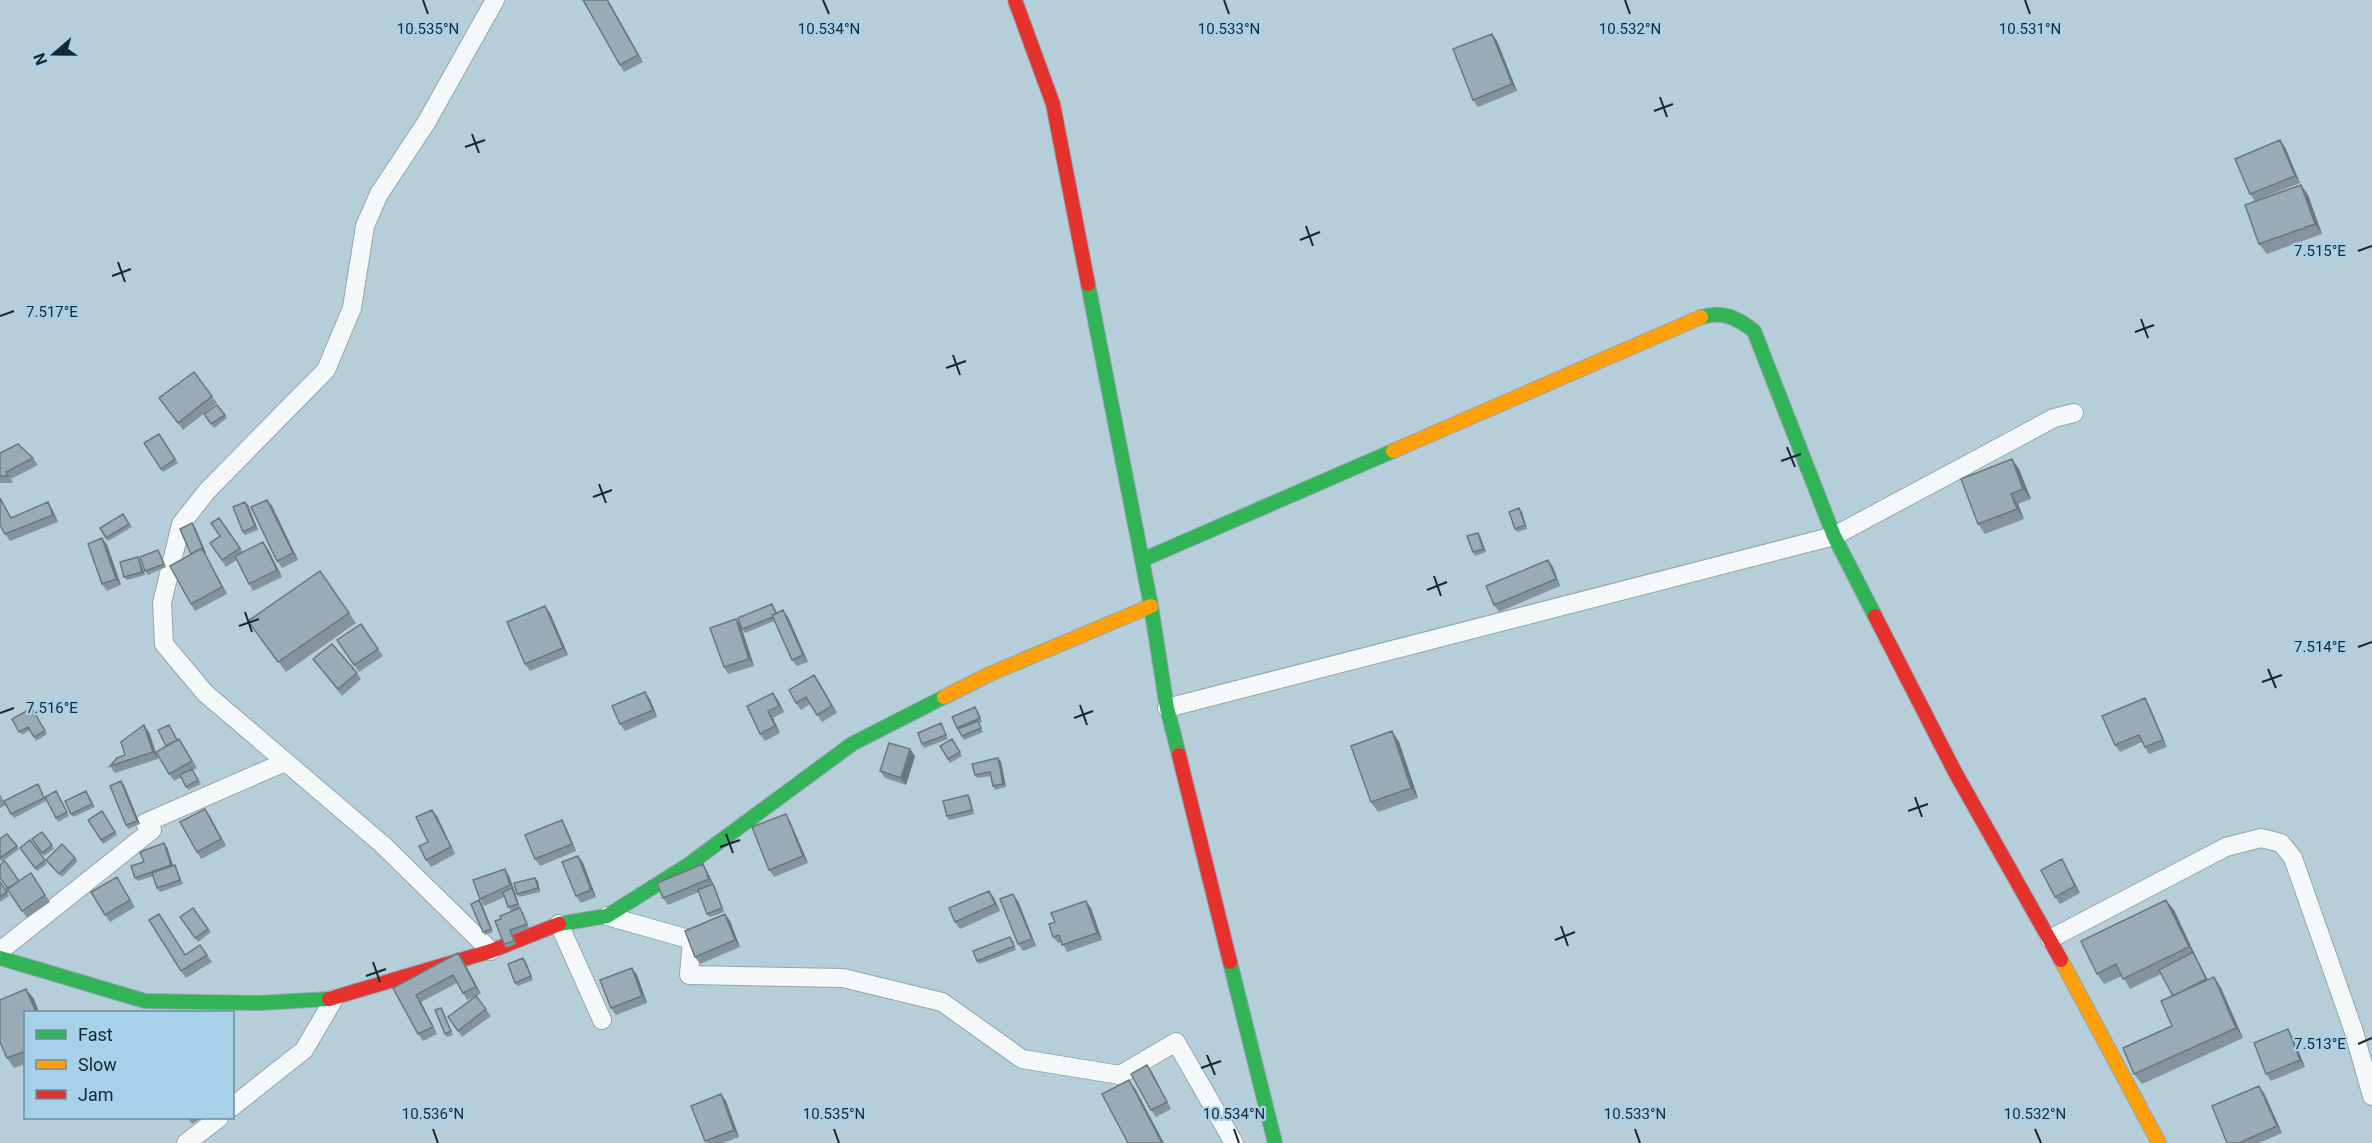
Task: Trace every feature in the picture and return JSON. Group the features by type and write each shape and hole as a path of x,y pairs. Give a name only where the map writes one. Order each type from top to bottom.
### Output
{"street":[{"path":"491,951 382,844 205,693 164,644 162,603 181,524 207,490 326,370 352,308 365,226 379,194 426,123 495,0"},
{"path":"1015,0 1053,104 1151,606 1167,708 1275,1143"},
{"path":"1142,560 1692,320 1716,312 1736,316 1754,332 1834,536 1955,772 2050,939 2159,1143"},
{"path":"1167,708 1834,536 2055,418 2074,412"},
{"path":"0,958 145,1001 259,1003 334,999 491,951 559,924 607,916 688,865 852,744 990,674 1151,606"},
{"path":"0,951 152,830 144,823 285,762"},
{"path":"2050,939 2226,847 2261,838 2281,843 2293,858 2353,1029 2372,1096"},
{"path":"607,916 692,940 689,975 843,978 935,1000 972,1021 1007,1050 1022,1059 1043,1064 1120,1075 1176,1042 1234,1143"},
{"path":"559,924 602,1020"},
{"path":"234,1105 304,1050 334,999"},
{"path":"186,1143 218,1119"}],"building":[{"path":"583,0 607,0 638,55 620,65"},
{"path":"1492,34 1512,84 1473,100 1453,49"},
{"path":"2280,140 2295,176 2250,194 2235,159"},
{"path":"2301,185 2315,224 2259,244 2245,205"},
{"path":"194,372 212,396 178,423 159,398"},
{"path":"217,405 225,415 211,424 204,414"},
{"path":"159,434 175,459 161,469 144,443"},
{"path":"18,444 33,458 6,472 8,476 0,476 0,453"},
{"path":"2012,459 2023,489 2011,494 2017,509 1978,524 1961,479"},
{"path":"0,498 11,518 48,502 53,515 5,534 0,525"},
{"path":"267,500 293,553 277,561 251,507"},
{"path":"245,502 255,526 243,532 233,507"},
{"path":"1519,508 1525,525 1515,529 1509,512"},
{"path":"123,514 129,524 106,538 100,528"},
{"path":"219,518 240,548 222,560 210,543 220,536 211,523"},
{"path":"192,523 203,549 191,554 180,529"},
{"path":"1478,533 1483,549 1473,552 1467,536"},
{"path":"102,538 116,579 102,584 88,544"},
{"path":"263,542 277,570 249,584 235,556"},
{"path":"202,548 222,587 191,604 170,566"},
{"path":"158,550 164,564 145,571 140,557"},
{"path":"138,557 142,572 124,577 120,562"},
{"path":"1548,560 1556,579 1494,605 1486,586"},
{"path":"320,571 349,613 278,662 248,621"},
{"path":"772,604 776,614 772,615 773,617 742,629 738,618"},
{"path":"545,606 563,648 525,664 507,622"},
{"path":"783,610 803,655 792,660 772,615"},
{"path":"736,619 749,659 724,667 710,628"},
{"path":"361,624 378,649 354,665 337,640"},
{"path":"332,644 357,673 338,689 313,659"},
{"path":"814,675 832,706 817,715 806,697 796,703 789,690"},
{"path":"645,692 653,710 620,724 612,706"},
{"path":"773,693 779,706 768,711 775,726 760,734 747,706"},
{"path":"2145,698 2163,740 2145,747 2139,735 2115,745 2102,716"},
{"path":"975,707 980,718 957,728 952,717"},
{"path":"32,708 45,731 34,737 28,727 19,732 12,719"},
{"path":"978,721 981,728 962,736 958,729"},
{"path":"941,723 946,735 922,744 918,733"},
{"path":"144,725 153,752 110,766 117,758 125,755 121,742"},
{"path":"169,725 177,740 166,746 158,730"},
{"path":"1392,731 1411,788 1371,802 1351,746"},
{"path":"179,739 192,761 169,774 156,752"},
{"path":"952,739 960,752 948,759 940,746"},
{"path":"889,743 910,749 901,778 880,771"},
{"path":"998,758 1003,784 993,786 990,772 975,775 972,764"},
{"path":"192,769 198,780 186,787 180,775"},
{"path":"121,781 137,821 126,825 110,786"},
{"path":"38,784 44,798 11,814 4,801"},
{"path":"56,791 67,812 56,818 45,797"},
{"path":"86,791 92,804 71,814 65,801"},
{"path":"968,795 972,810 947,816 943,801"},
{"path":"205,809 221,839 197,852 180,822"},
{"path":"432,810 451,847 426,860 419,846 428,842 416,817"},
{"path":"102,811 115,832 101,840 88,820"},
{"path":"786,814 803,856 769,870 752,827"},
{"path":"562,820 572,844 535,859 525,835"},
{"path":"42,832 52,845 42,853 32,839"},
{"path":"7,834 17,846 0,858 0,839"},
{"path":"30,840 45,860 35,868 20,848"},
{"path":"164,843 171,865 135,878 131,866 144,862 140,852"},
{"path":"62,844 75,858 59,874 46,860"},
{"path":"578,856 591,890 576,896 562,862"},
{"path":"2062,859 2075,886 2055,897 2041,870"},
{"path":"5,861 19,881 8,889 0,878 0,865"},
{"path":"703,864 709,879 663,898 657,883"},
{"path":"175,865 180,880 157,888 152,873"},
{"path":"505,869 510,885 480,899 473,880"},
{"path":"31,873 45,895 22,911 7,889"},
{"path":"117,877 130,900 105,915 91,892"},
{"path":"535,878 538,888 517,894 514,883"},
{"path":"0,882 7,892 0,897"},
{"path":"713,884 722,908 707,914 698,890"},
{"path":"512,888 518,904 508,907 503,892"},
{"path":"989,891 995,904 955,922 949,908"},
{"path":"1013,894 1032,939 1018,944 1000,899"},
{"path":"479,900 491,929 483,932 471,904"},
{"path":"2166,900 2189,947 2123,979 2116,964 2097,974 2081,941"},
{"path":"1086,901 1097,933 1062,945 1059,935 1053,937 1049,924 1055,922 1051,913"},
{"path":"193,908 208,929 195,938 180,917"},
{"path":"520,908 527,924 510,930 514,941 504,944 495,921 501,919 500,916"},
{"path":"159,914 185,955 200,945 207,955 181,971 149,920"},
{"path":"725,914 735,940 695,957 685,931"},
{"path":"1010,937 1014,946 977,961 973,951"},
{"path":"2193,952 2206,979 2173,996 2159,970"},
{"path":"458,953 476,987 463,993 453,975 416,995 433,1027 418,1034 393,988"},
{"path":"523,958 531,976 515,983 508,964"},
{"path":"632,968 642,996 611,1008 600,980"},
{"path":"2214,977 2236,1028 2134,1074 2123,1048 2172,1026 2161,1001"},
{"path":"26,989 36,1011 24,1011 24,1052 7,1058 0,1042 0,1000"},
{"path":"476,996 486,1009 458,1031 448,1017"},
{"path":"441,1008 451,1031 445,1034 435,1010"},
{"path":"2288,1029 2300,1060 2266,1074 2254,1043"},
{"path":"1147,1065 1167,1102 1151,1110 1131,1074"},
{"path":"1129,1080 1162,1143 1128,1143 1102,1094"},
{"path":"2259,1086 2277,1126 2239,1143 2227,1143 2212,1106"},
{"path":"721,1094 734,1130 705,1141 691,1106"}],"traffic: fast":[{"path":"1088,284 1151,606 1167,708 1179,755"},
{"path":"1701,317 1723,315 1741,322 1754,331 1834,536 1875,616"},
{"path":"1142,560 1393,451"},
{"path":"559,924 607,916 688,865 852,744 944,697"},
{"path":"0,958 145,1001 259,1003 329,999"},
{"path":"1230,962 1275,1143"}],"traffic: slow":[{"path":"1393,451 1701,317"},
{"path":"944,697 990,674 1151,606"},
{"path":"2061,960 2159,1143"}],"traffic: jam":[{"path":"1015,0 1053,104 1088,284"},
{"path":"1875,616 1955,772 2061,960"},
{"path":"1179,755 1230,962"},
{"path":"329,999 491,951 559,924"}]}
